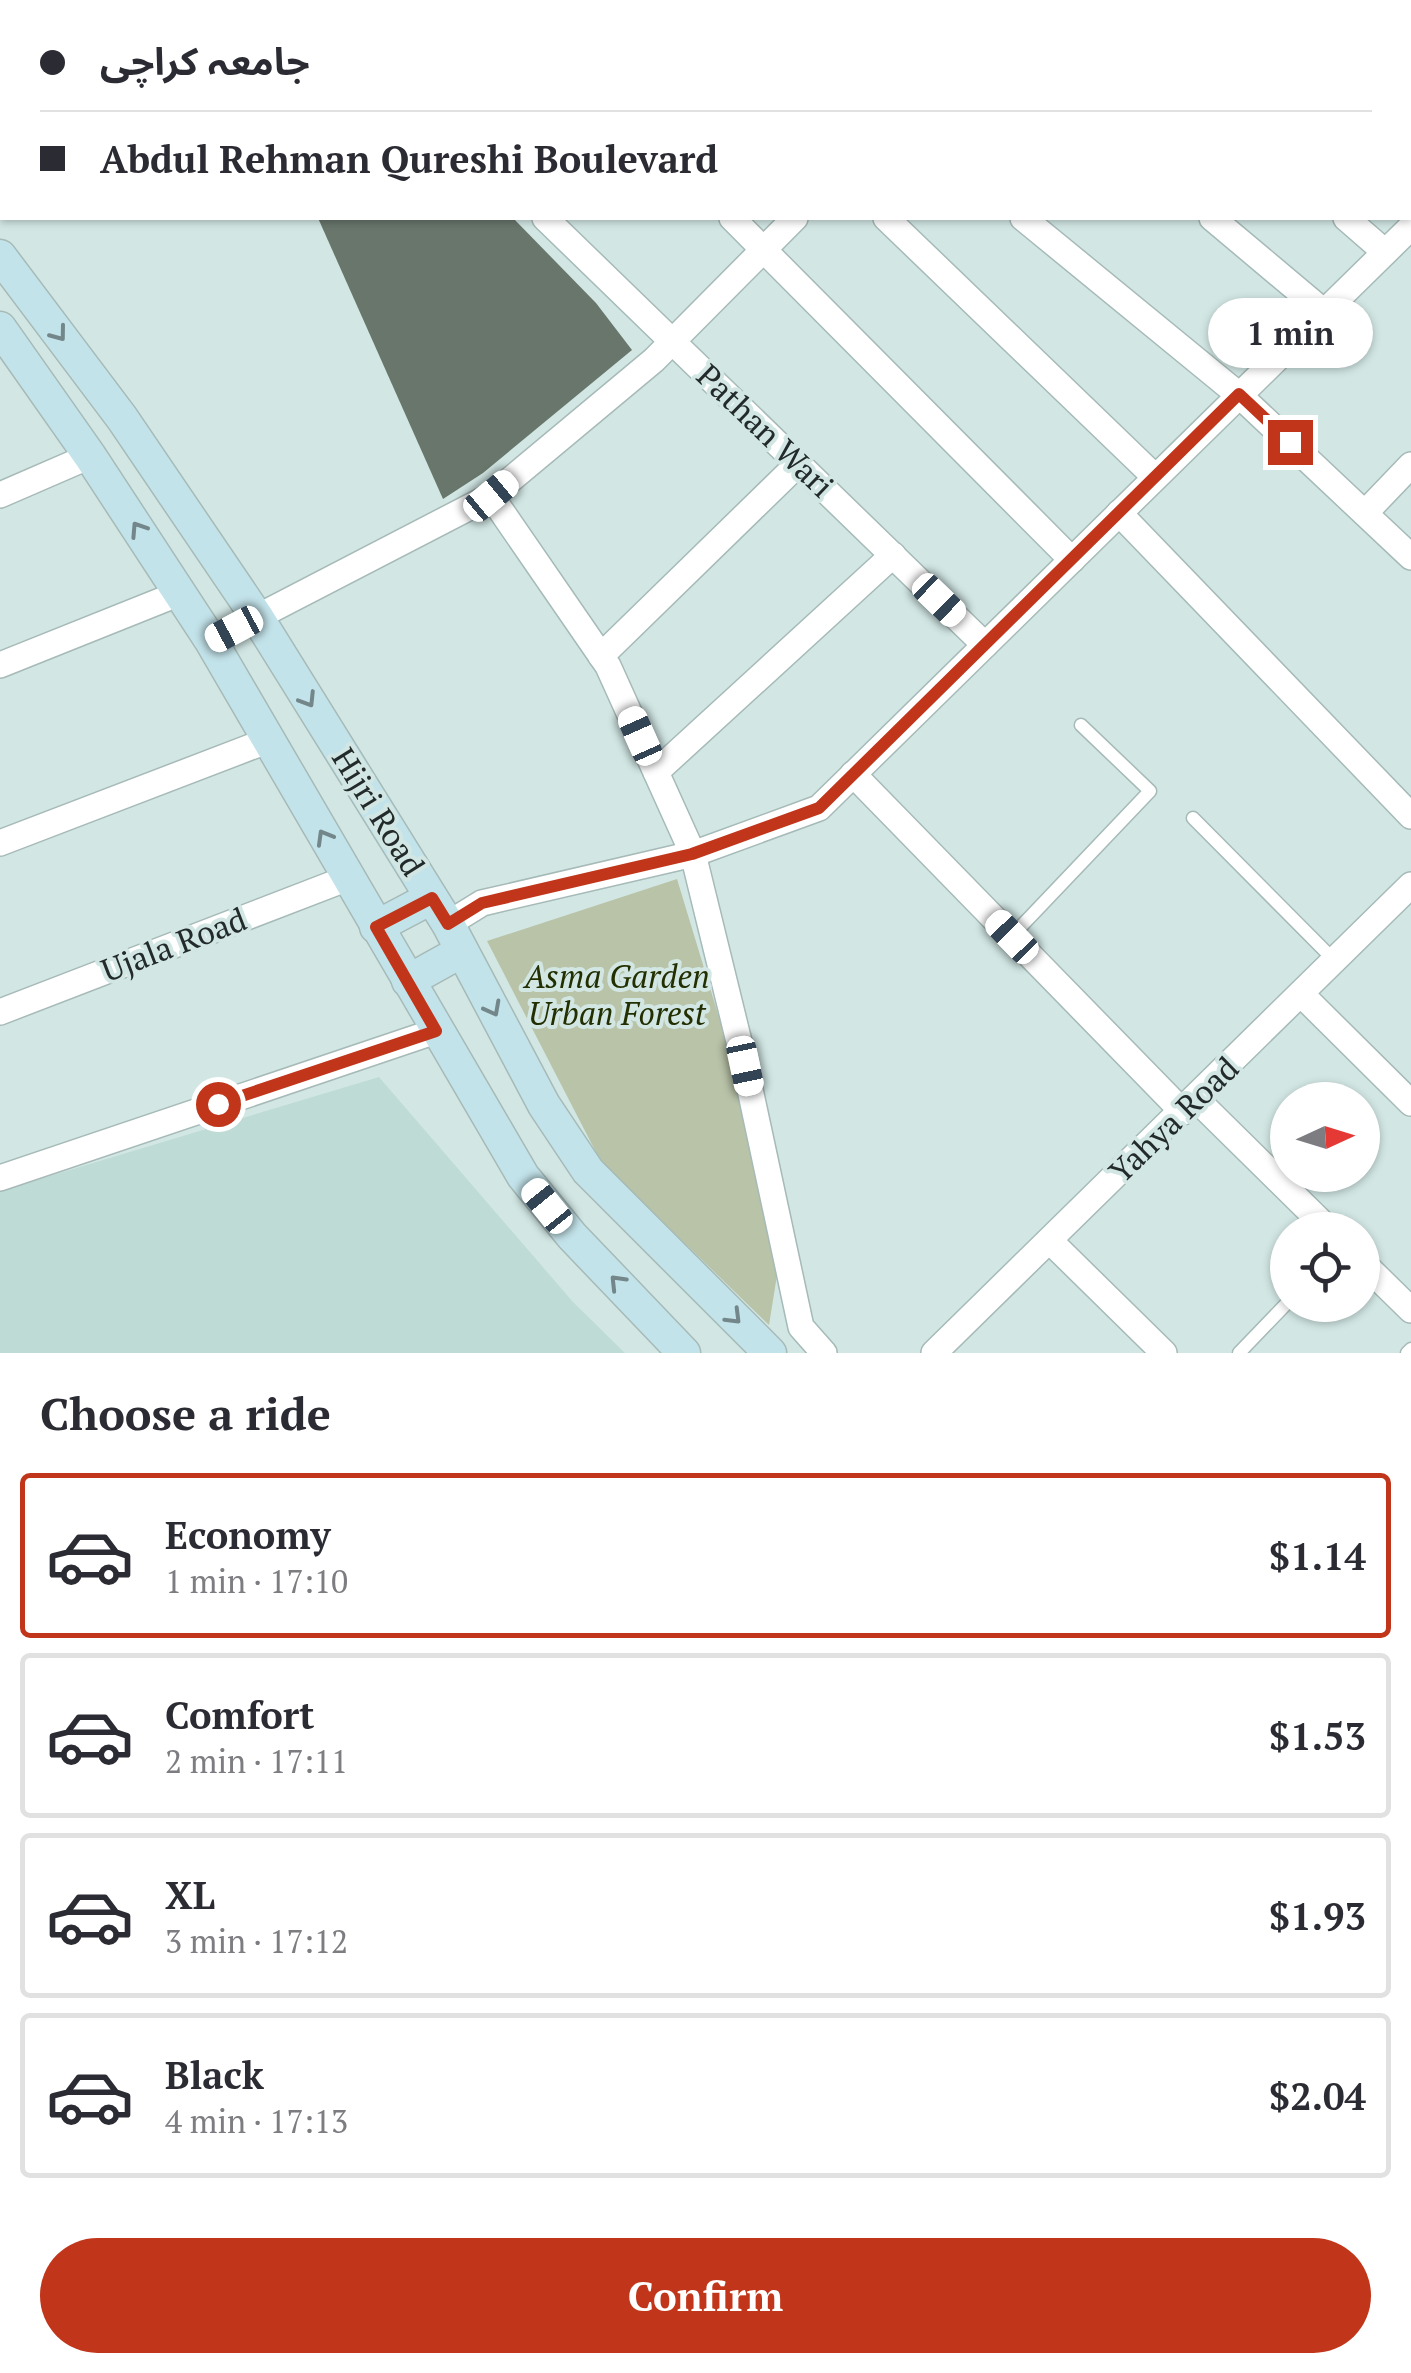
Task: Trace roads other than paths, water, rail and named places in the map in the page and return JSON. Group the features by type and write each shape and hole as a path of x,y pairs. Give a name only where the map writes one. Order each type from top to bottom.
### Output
{"main road":[{"name":"Hijri Road","path":"0,256 122,418 257,618 447,924 544,1105 588,1171 770,1353"},
{"name":"Hijri Road","path":"0,328 90,456 211,641 523,1176 572,1236 684,1353"},
{"path":"376,927 447,924"},
{"path":"408,981 447,924"}],"street":[{"name":"Pathan Wari","path":"547,220 985,644"},
{"path":"734,220 1072,560"},
{"path":"211,641 491,496 673,342 793,220"},
{"path":"888,220 1156,476"},
{"path":"1025,220 1239,394 1411,557"},
{"path":"1214,220 1324,312"},
{"path":"1348,220 1385,252"},
{"path":"447,924 482,903 692,854 819,808 1411,227"},
{"path":"0,495 90,456"},
{"path":"601,656 798,464"},
{"path":"1365,513 1411,465"},
{"path":"491,496 601,656 692,854 745,1066 801,1327 824,1353"},
{"path":"1119,513 1411,816"},
{"path":"656,772 892,555"},
{"path":"0,664 180,592"},
{"path":"0,843 269,740"},
{"path":"853,774 1012,937 1189,1105 1310,1212"},
{"name":"Ujala Road","path":"0,1012 348,878"},
{"name":"Yahya Road","path":"934,1353 1408,894"},
{"path":"1301,994 1411,1103"},
{"path":"0,1178 436,1031"},
{"path":"1050,1241 1164,1353"},
{"path":"1380,1280 1411,1310"}],"lane":[{"path":"1012,937 1150,791 1081,725"},
{"path":"1193,818 1335,961"},
{"path":"1239,1353 1270,1321"}],"park label":[{"name":"Asma Garden Urban Forest","path":"617,996"}]}
